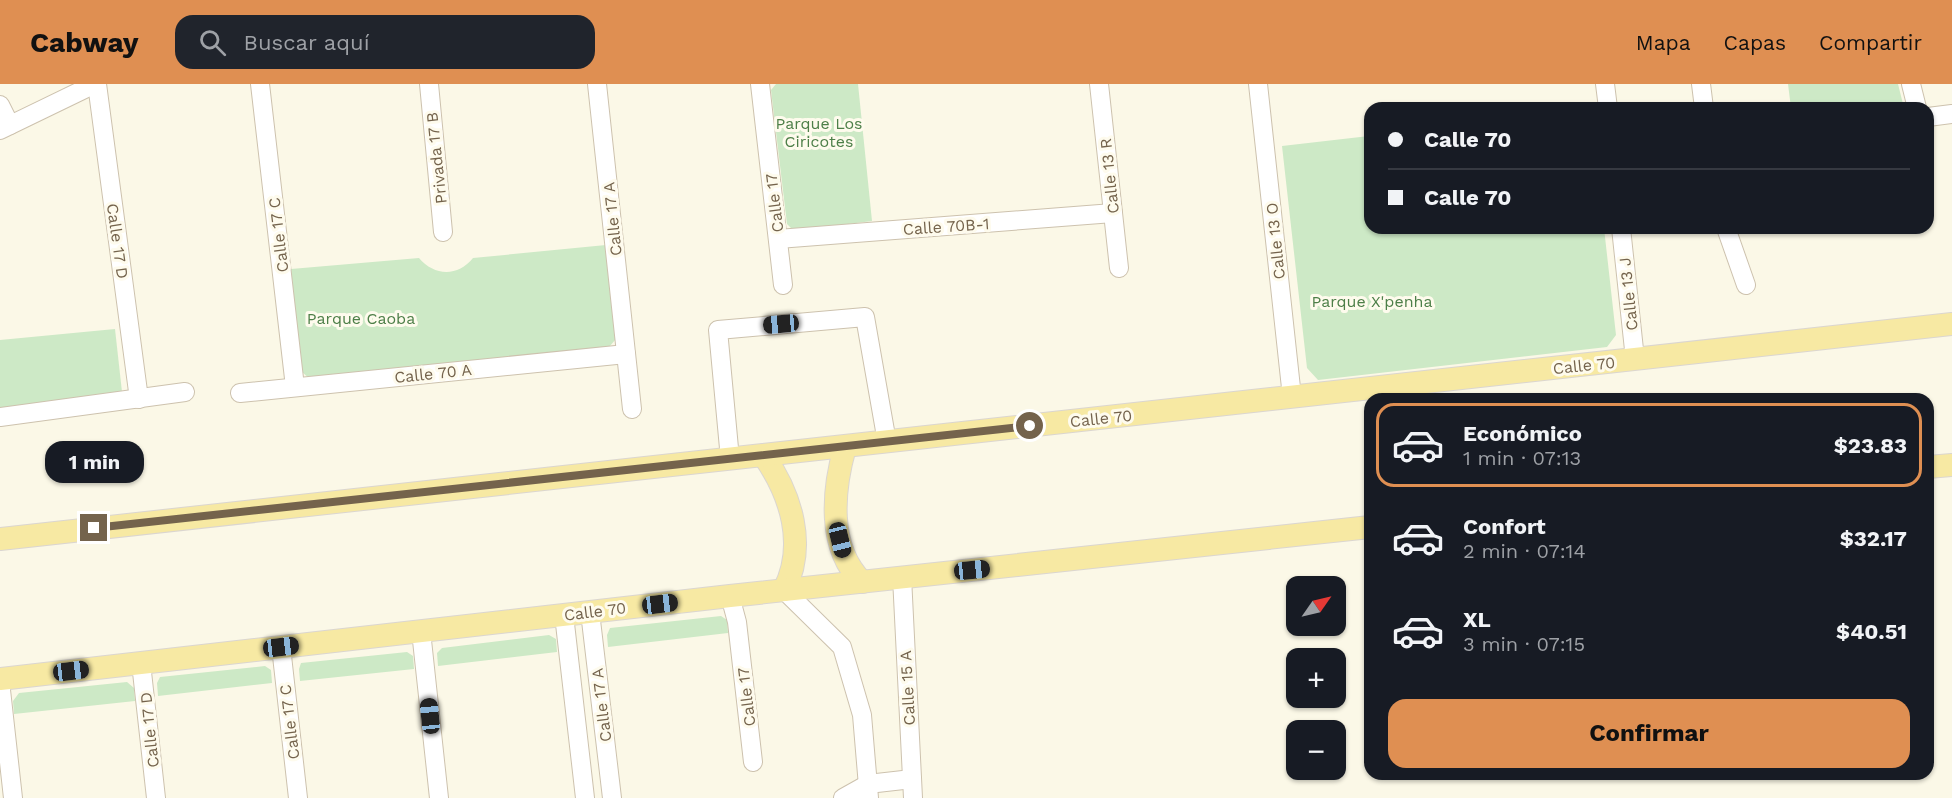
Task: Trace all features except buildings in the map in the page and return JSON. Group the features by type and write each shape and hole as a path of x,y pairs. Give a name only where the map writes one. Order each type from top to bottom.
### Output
{"main road":[{"name":"Calle 70","path":"0,538 1952,324"},
{"path":"845,447 835,490 836,526 852,572 862,582"},
{"path":"764,456 779,478 790,504 794,527 795,554 791,577 784,590"},
{"path":"1934,466 1952,465"},
{"name":"Calle 70","path":"0,680 730,596 1364,528"}],"street":[{"path":"0,105 5,128 96,84"},
{"name":"Calle 17 D","path":"96,84 140,399"},
{"name":"Calle 17 C","path":"260,84 295,387"},
{"name":"Privada 17 B","path":"429,84 443,232"},
{"name":"Calle 17 A","path":"597,84 632,409"},
{"name":"Calle 17","path":"760,84 783,285"},
{"name":"Calle 13 R","path":"1099,84 1119,268"},
{"name":"Calle 13 O","path":"1258,84 1292,397"},
{"path":"1605,84 1607,102"},
{"path":"1701,84 1703,102"},
{"path":"1911,84 1916,102"},
{"path":"1934,116 1952,114"},
{"name":"Calle 70B-1","path":"778,239 1113,213"},
{"name":"Calle 13 J","path":"1622,234 1635,359"},
{"path":"1728,234 1746,285"},
{"path":"730,459 718,330 865,316 887,442"},
{"name":"Calle 70 A","path":"240,393 626,354"},
{"path":"0,417 184,392"},
{"name":"Calle 15 A","path":"902,578 913,798"},
{"path":"784,590 842,647 862,715 868,791"},
{"name":"Calle 17","path":"730,596 737,621 753,762"},
{"name":"Calle 17 A","path":"590,612 612,798"},
{"name":"Calle 17 A","path":"564,615 585,798"},
{"path":"421,631 440,798"},
{"name":"Calle 17 C","path":"281,647 298,798"},
{"name":"Calle 17 D","path":"141,663 156,798"},
{"path":"0,680 13,798"},
{"path":"843,798 912,779"}],"green space":[{"name":"Parque Los Ciricotes","path":"776,84 858,84 872,221 794,231 787,224 771,90"},
{"path":"1788,84 1898,84 1902,102 1790,102"},
{"name":"Parque X'penha","path":"1364,137 1364,234 1605,234 1616,335 1607,347 1318,380 1307,368 1282,146"},
{"name":"Parque Caoba","path":"606,245 616,339 609,347 310,379 302,372 291,269 419,258 432,268 446,272 460,269 473,258"},
{"path":"115,329 122,392 0,413 0,340"},
{"path":"721,616 727,620 728,633 608,647 607,635 610,628"},
{"path":"549,635 556,639 557,652 438,666 437,653 442,648"},
{"path":"407,652 413,656 414,669 300,681 301,663"},
{"path":"265,666 271,670 272,683 158,696 157,683 160,677"},
{"path":"127,682 134,688 135,701 14,714 13,701 19,693"}],"route":[{"path":"94,528 1030,426"}]}
